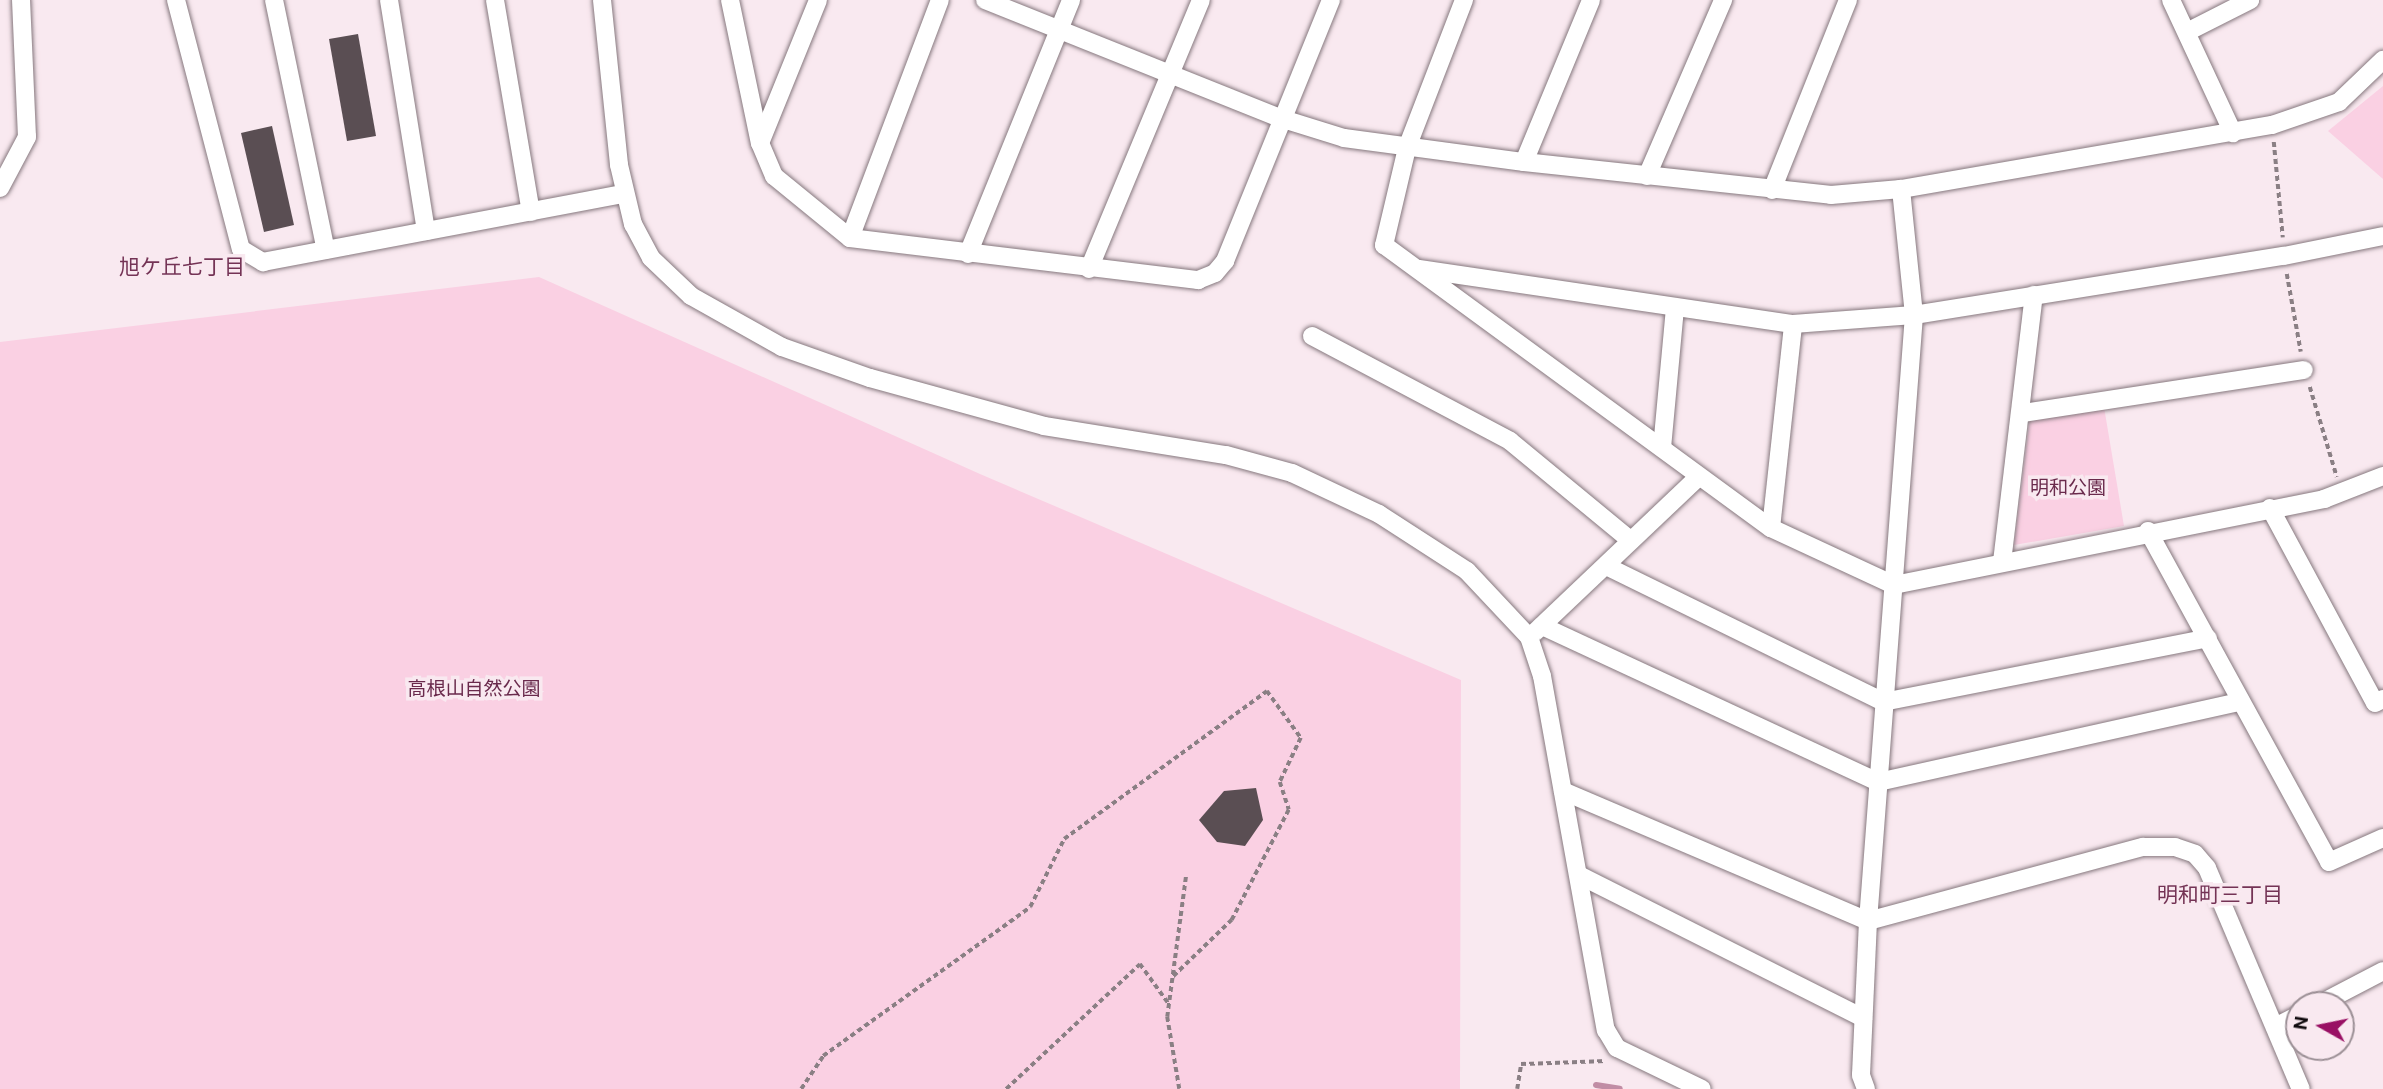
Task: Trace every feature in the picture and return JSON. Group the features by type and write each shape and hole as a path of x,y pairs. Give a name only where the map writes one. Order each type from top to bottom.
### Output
{"street":[{"path":"0,188 27,137 21,0"},
{"path":"176,0 241,249 263,262 624,194"},
{"path":"274,0 326,250"},
{"path":"389,0 426,231"},
{"path":"495,0 531,212"},
{"path":"602,0 624,194 633,225 651,258 691,296 782,347 870,378 1044,426 1226,455 1292,473 1429,544 1467,571 1535,632 1878,782 2240,702"},
{"path":"730,0 761,143 774,176 850,238 1089,269 1198,280 1215,274 1225,261 1331,0"},
{"path":"761,143 818,0"},
{"path":"850,238 940,0"},
{"path":"985,0 1283,119 1344,138 1524,162 1831,195 1901,189 2272,125 2339,102 2383,60"},
{"path":"968,254 1071,0"},
{"path":"1089,269 1201,0"},
{"path":"1464,0 1407,148 1384,245 1662,448 1697,478 1771,528 1894,585 2270,508 2341,491 2383,476"},
{"path":"1524,162 1591,0"},
{"path":"1647,176 1723,0"},
{"path":"1772,190 1848,0"},
{"path":"2171,0 2232,133"},
{"path":"2187,32 2250,0"},
{"path":"1866,1089 1861,1075 1867,921 1914,315 1901,189"},
{"path":"1416,268 1675,309 1793,324 1914,315 2284,256 2383,236"},
{"path":"2002,562 2023,413 2034,295"},
{"path":"1662,448 1675,309"},
{"path":"1771,528 1793,324"},
{"path":"1311,336 1510,441 1630,540"},
{"path":"2023,413 2304,370"},
{"path":"1535,632 1697,478"},
{"path":"2270,508 2375,703 2383,699"},
{"path":"2148,531 2329,862 2383,838"},
{"path":"1606,565 1883,702 2208,638"},
{"path":"1535,632 1606,1031 1617,1048 1702,1089"},
{"path":"1563,792 1867,921 2143,846 2175,847 2195,855 2207,868 2301,1089"},
{"path":"1579,875 1863,1018"},
{"path":"2345,991 2383,971"},
{"path":"2274,1027 2285,1022"}],"path":[{"path":"2272,125 2284,256 2304,370 2341,491"},
{"path":"801,1089 823,1056 1030,907 1064,839 1267,691 1301,738 1280,782 1289,810 1232,920 1172,978"},
{"path":"1180,1089 1169,1004 1186,874"},
{"path":"1006,1089 1140,964 1169,1004"},
{"path":"1517,1089 1521,1064 1606,1061 1617,1048"}],"green space":[{"path":"2383,86 2383,179 2328,131"},
{"name":"高根山自然公園","path":"539,277 980,474 1461,680 1460,1089 0,1089 0,342"},
{"name":"明和公園","path":"2104,407 2124,526 2014,545 2030,418"}],"building":[{"path":"358,34 376,136 347,141 329,39"},
{"path":"272,126 294,225 264,232 241,133"},
{"path":"1256,788 1263,820 1245,846 1217,842 1199,820 1224,791"}],"waterway":[{"path":"1596,1085 1620,1089"}],"district":[{"name":"旭ケ丘七丁目","path":"182,267"},
{"name":"明和町三丁目","path":"2220,895"}]}
